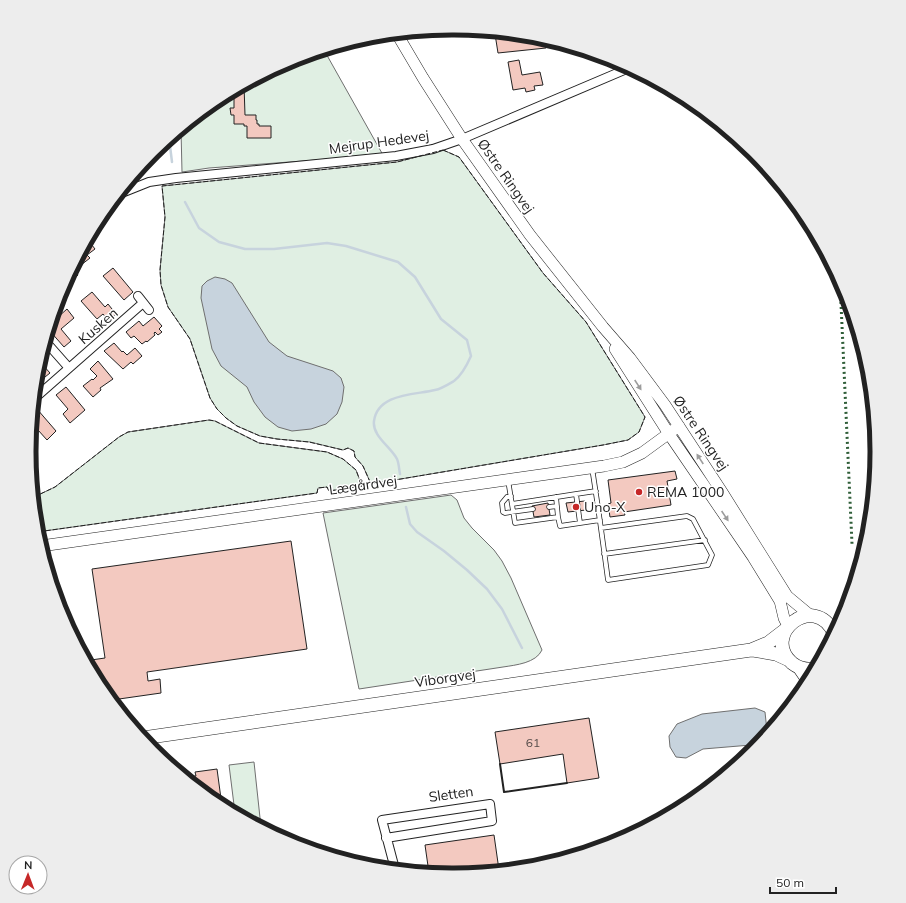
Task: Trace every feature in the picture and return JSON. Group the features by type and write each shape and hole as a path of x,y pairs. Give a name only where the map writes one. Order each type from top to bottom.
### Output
{"main road":[{"name":"Viborgvej","path":"150,737 751,650 768,643 801,617 811,616"},
{"path":"811,616 821,619 831,627"},
{"path":"787,628 783,646 786,656 793,663"},
{"name":"Viborgvej","path":"751,650 769,652 808,669"}],"street":[{"name":"Østre Ringvej","path":"400,39 462,139 530,235 603,327 630,358 679,426 787,596 811,616"},
{"name":"Mejrup Hedevej","path":"129,190 149,182 165,179 396,156 433,149 462,139 622,71"},
{"path":"138,296 150,310"},
{"name":"Kusken","path":"41,393 143,303"},
{"name":"Østre Ringvej","path":"603,327 669,434 753,557 780,602 787,628"},
{"path":"50,347 69,368"},
{"name":"Lægårdvej","path":"48,545 592,468 623,462 642,453 679,426"},
{"path":"793,663 803,676"},
{"name":"Sletten","path":"386,838 492,821 490,804 382,820 386,838 393,863"}],"lane":[{"path":"592,468 608,580 708,565 712,555 693,519 687,516 601,528"},
{"path":"508,479 515,523 558,517"},
{"path":"512,504 596,491"},
{"path":"576,494 580,523"},
{"path":"511,496 507,497 502,503 503,512 533,509"},
{"path":"556,497 560,526 600,520"},
{"path":"549,507 557,506"},
{"path":"604,554 705,540"}],"green space":[{"path":"327,55 383,155 209,168 182,172 181,135 199,121 245,91 269,78"},
{"path":"443,150 459,157 543,273 586,322 645,417 639,432 628,440 603,445 371,484 363,466 355,457 354,451 348,448 343,450 310,442 260,436 237,426 226,418 217,409 210,398 190,339 168,307 161,285 160,270 165,217 162,186 397,162"},
{"path":"209,420 215,421 259,443 327,452 343,459 356,470 362,486 329,491 327,487 318,488 317,493 45,531 39,495 55,487 119,437 128,432"},
{"path":"451,495 457,500 464,518 494,550 502,561 511,578 542,650 535,658 519,664 359,689 323,513"},
{"path":"254,762 260,820 234,805 229,765"}],"shaded area":[{"path":"215,277 225,279 232,283 269,342 287,356 333,371 341,378 344,387 342,402 337,414 326,424 311,429 292,431 278,427 265,417 254,402 247,387 221,366 212,349 201,298 202,286 207,281"},
{"path":"755,708 765,712 766,725 749,745 703,749 686,758 676,757 670,747 669,736 677,724 702,714"}],"building":[{"path":"496,38 546,46 546,48 498,53"},
{"path":"519,60 522,75 540,72 543,85 534,86 535,90 526,92 525,88 513,90 508,62"},
{"path":"244,91 245,115 256,115 257,124 259,124 259,126 271,126 271,138 247,138 247,126 244,126 244,124 234,124 234,115 231,115 230,108 234,108 234,98"},
{"path":"91,244 95,249 87,255 90,258 81,265"},
{"path":"113,268 133,292 124,300 103,276"},
{"path":"92,292 105,307 108,304 116,314 108,320 103,314 97,319 81,301"},
{"path":"67,309 74,318 61,329 71,341 64,347 54,335 60,315"},
{"path":"154,317 162,326 159,329 162,332 158,335 155,332 155,335 147,342 146,341 142,344 134,336 131,338 126,332 139,321 143,326"},
{"path":"114,343 127,355 135,348 142,356 133,364 131,362 123,369 104,351"},
{"path":"98,361 113,379 100,388 101,390 93,397 83,386 97,376 90,369"},
{"path":"45,368 50,373 43,378"},
{"path":"66,387 85,410 70,423 63,414 68,409 56,395"},
{"path":"38,411 56,431 47,440 38,430 37,431"},
{"name":"REMA 1000","path":"675,471 677,479 667,481 671,505 624,512 625,515 610,517 608,504 611,503 608,480"},
{"path":"585,501 586,510 568,512 566,503"},
{"path":"548,503 550,515 534,517 532,506"},
{"path":"291,541 307,649 147,672 148,681 160,679 161,693 119,699 92,660 105,658 92,569"},
{"path":"589,718 599,778 567,783 563,754 500,764 495,732"},
{"path":"217,769 221,797 192,776 196,776 195,772"},
{"path":"494,835 498,865 453,868 428,867 425,845"}],"waterway":[{"path":"170,146 172,162"},
{"path":"185,202 199,228 219,242 245,249 274,249 327,243 346,246 398,262 415,277 441,319 467,340 471,356 457,379 437,389 390,400 382,405 377,412 374,421 376,432 397,459 400,474"},
{"path":"406,507 410,524 417,532 444,551 487,589 502,609 522,648"}],"hedge":[{"path":"841,300 852,544"}],"fence":[{"path":"443,150 459,157 543,273 586,322 645,417 639,432 628,440 603,445 371,484 363,466 355,457 354,451 348,448 343,450 309,442 260,436 237,426 226,418 217,409 210,398 190,339 168,307 161,285 160,270 165,217 162,186 397,162 443,150"},
{"path":"39,495 55,487 119,437 128,432 209,420 215,421 259,443 327,452 343,459 356,470 362,486 329,491 327,487 318,488 317,493 45,531"}],"wall":[{"path":"500,764 504,792 567,783"}],"place":[{"name":"REMA 1000","path":"639,492"},
{"name":"Uno-X","path":"576,507"}]}
